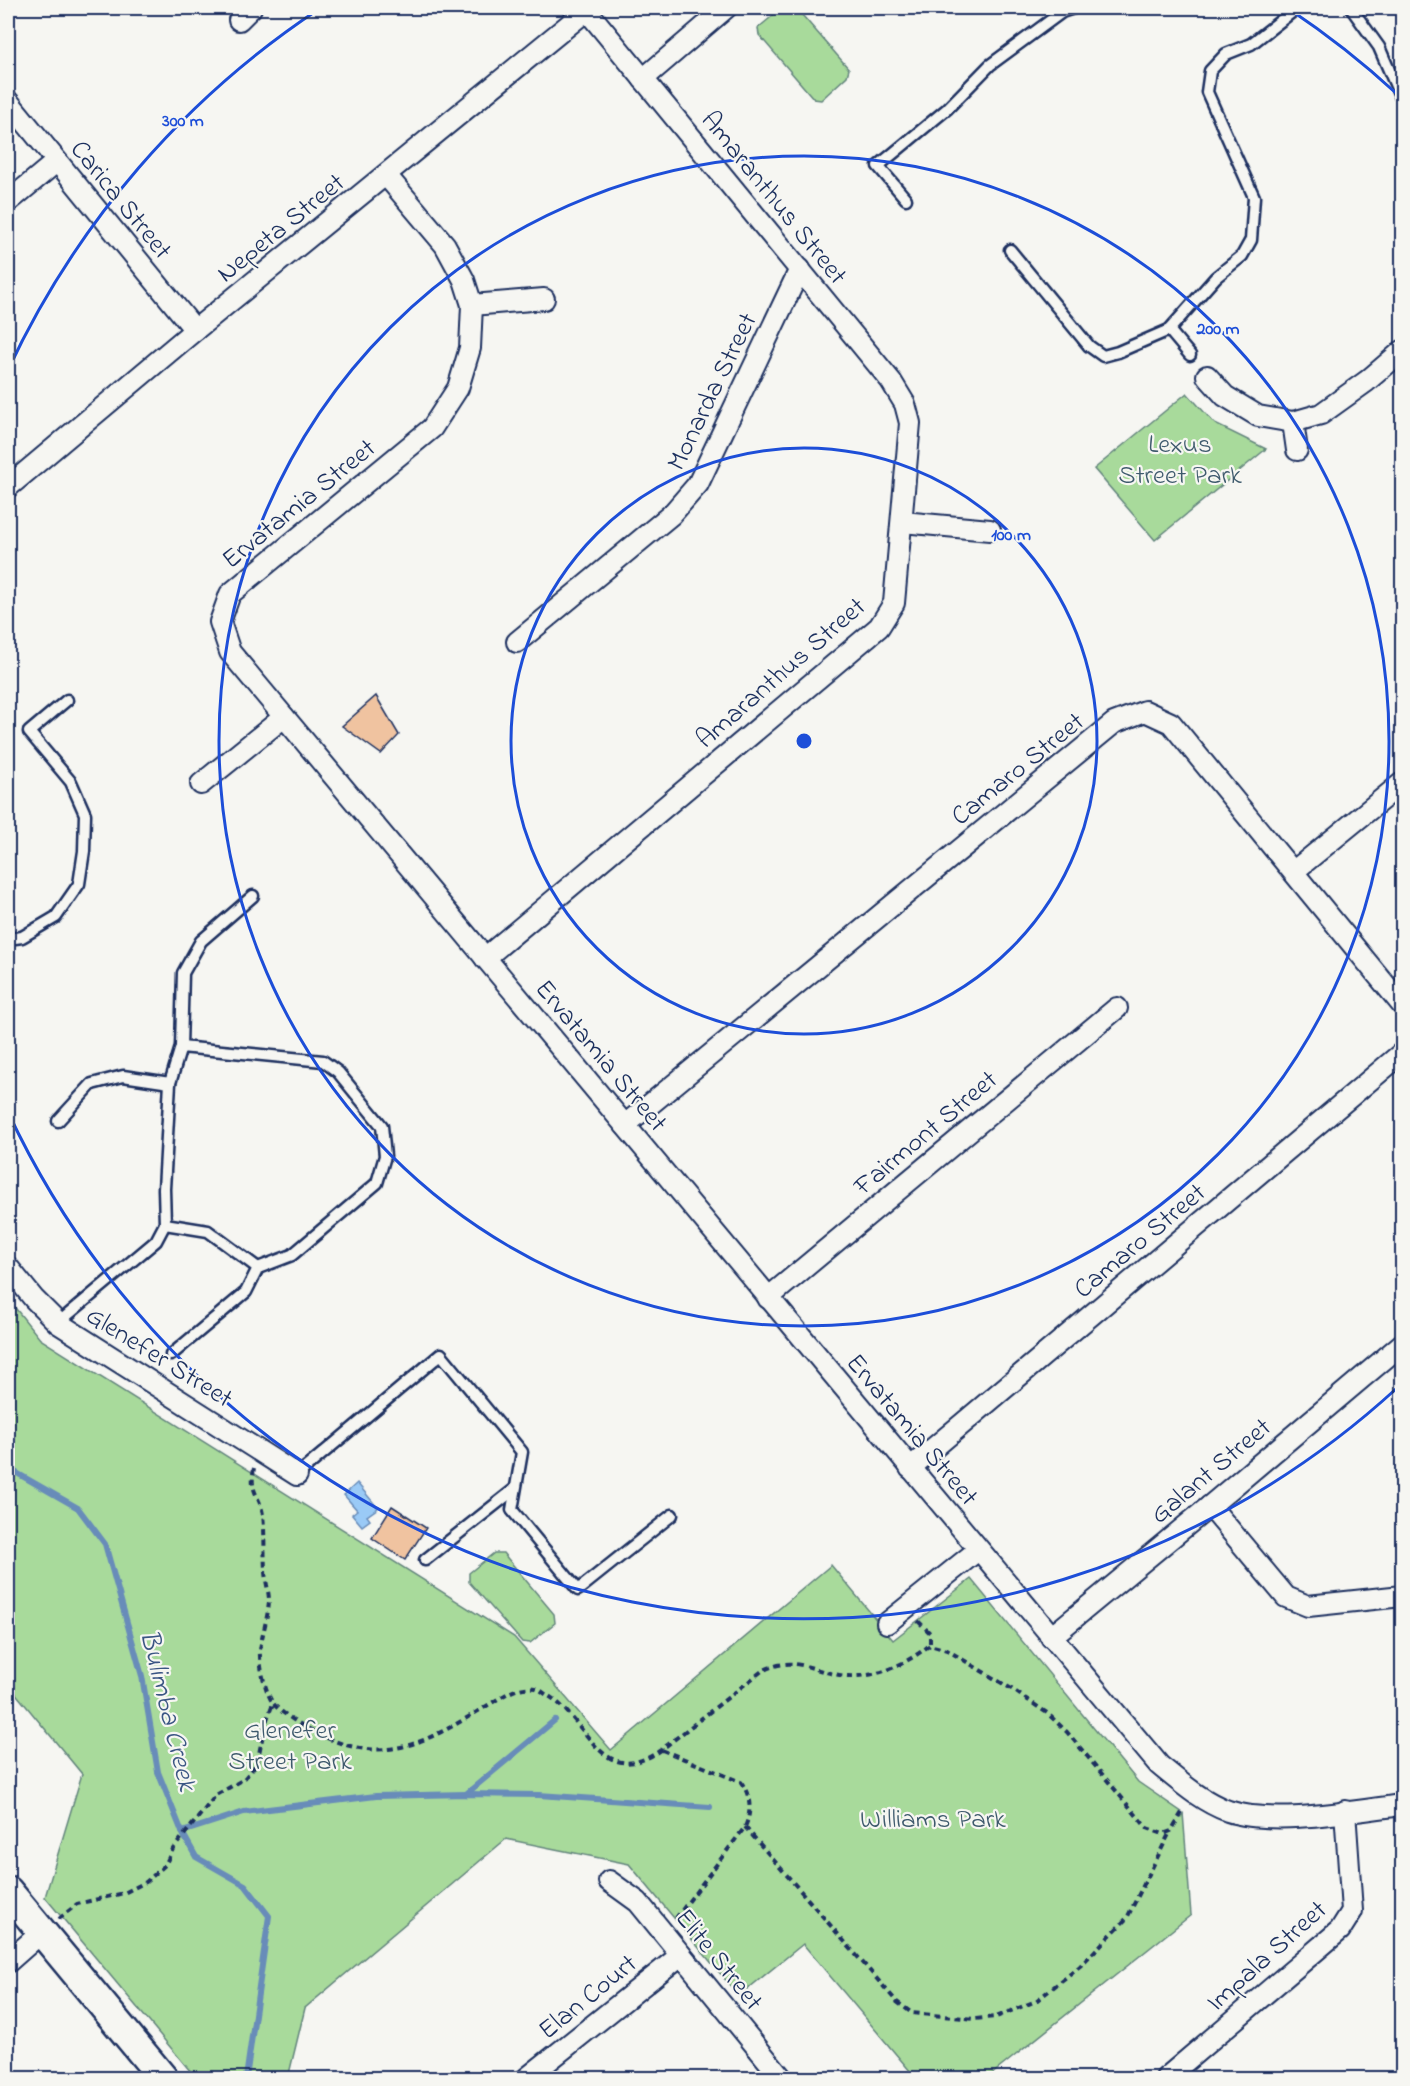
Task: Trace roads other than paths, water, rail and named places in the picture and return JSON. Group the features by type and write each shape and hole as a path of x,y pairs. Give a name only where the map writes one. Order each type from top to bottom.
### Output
{"street":[{"path":"643,79 726,8"},
{"name":"Amaranthus Street","path":"485,958 879,627 894,603 910,423 905,404 891,381 586,9"},
{"name":"Nepeta Street","path":"8,487 195,330 586,9"},
{"name":"Carica Street","path":"8,101 195,330"},
{"path":"8,201 56,162"},
{"name":"Ervatamia Street","path":"386,175 445,245 464,280 472,305 470,348 458,388 432,428 230,594 220,622 230,652 1159,1764 1192,1792 1228,1811 1274,1818 1402,1805"},
{"name":"Monarda Street","path":"517,642 672,514 698,484 800,269"},
{"path":"472,305 544,300"},
{"path":"1207,376 1225,396 1258,416 1293,422 1321,414 1367,381 1402,351"},
{"path":"1293,422 1297,450"},
{"path":"902,522 990,530"},
{"name":"Camaro Street","path":"625,1125 1114,723 1145,711 1171,723 1402,1005"},
{"path":"201,784 284,717"},
{"path":"1294,871 1402,783"},
{"name":"Fairmont Street","path":"768,1298 1117,1008"},
{"name":"Camaro Street","path":"910,1468 1402,1053"},
{"name":"Glenefer Street","path":"8,1267 34,1299 58,1323 297,1475"},
{"name":"Galant Street","path":"1051,1637 1402,1344"},
{"path":"1210,1506 1286,1597 1308,1606 1402,1596"},
{"path":"887,1623 978,1550"},
{"name":"Impala Street","path":"1166,2079 1340,1930 1352,1911 1345,1811"},
{"name":"Elite Street","path":"609,1881 638,1902 782,2079"},
{"path":"8,1891 163,2079"},
{"path":"8,1962 42,1932"},
{"name":"Elan Court","path":"527,2079 681,1955"}],"lane":[{"path":"906,199 878,165 947,109 990,65 1062,12 1074,8"},
{"path":"1010,250 1089,346 1103,356 1169,330 1215,278 1242,256 1251,240 1254,197 1207,92 1210,71 1226,54 1251,44 1297,8"},
{"path":"1351,8 1378,47 1402,100"},
{"path":"1169,330 1190,355"},
{"path":"8,939 22,937 56,917 79,884 84,851 85,814 71,782 29,732 67,700"},
{"path":"58,1323 156,1241 165,1224 164,1189 170,1083 181,1047 183,974 201,941 253,896"},
{"path":"171,1355 246,1293 258,1268 292,1255 377,1183 386,1156 382,1126 338,1072 323,1061 181,1047"},
{"path":"58,1121 92,1084 123,1076 170,1083"},
{"path":"165,1224 208,1231 258,1268"},
{"path":"297,1475 441,1354 522,1452 512,1510 578,1590 672,1515"},
{"path":"425,1560 515,1489"}],"water":[{"path":"357,1483 378,1508 367,1516 370,1520 362,1526 352,1514 357,1510 344,1495"}],"waterway":[{"name":"Bulimba Creek","path":"8,1468 78,1508 105,1544 142,1676 158,1772 182,1832 196,1857 245,1885 269,1916 246,2078"},
{"path":"466,1794 555,1720"},
{"path":"182,1832 244,1812 376,1796 539,1795 710,1807"}],"park label":[{"name":"Lexus Street Park","path":"1180,458"},
{"name":"Glenefer Street Park","path":"290,1744"},
{"name":"Williams Park","path":"933,1818"}]}
